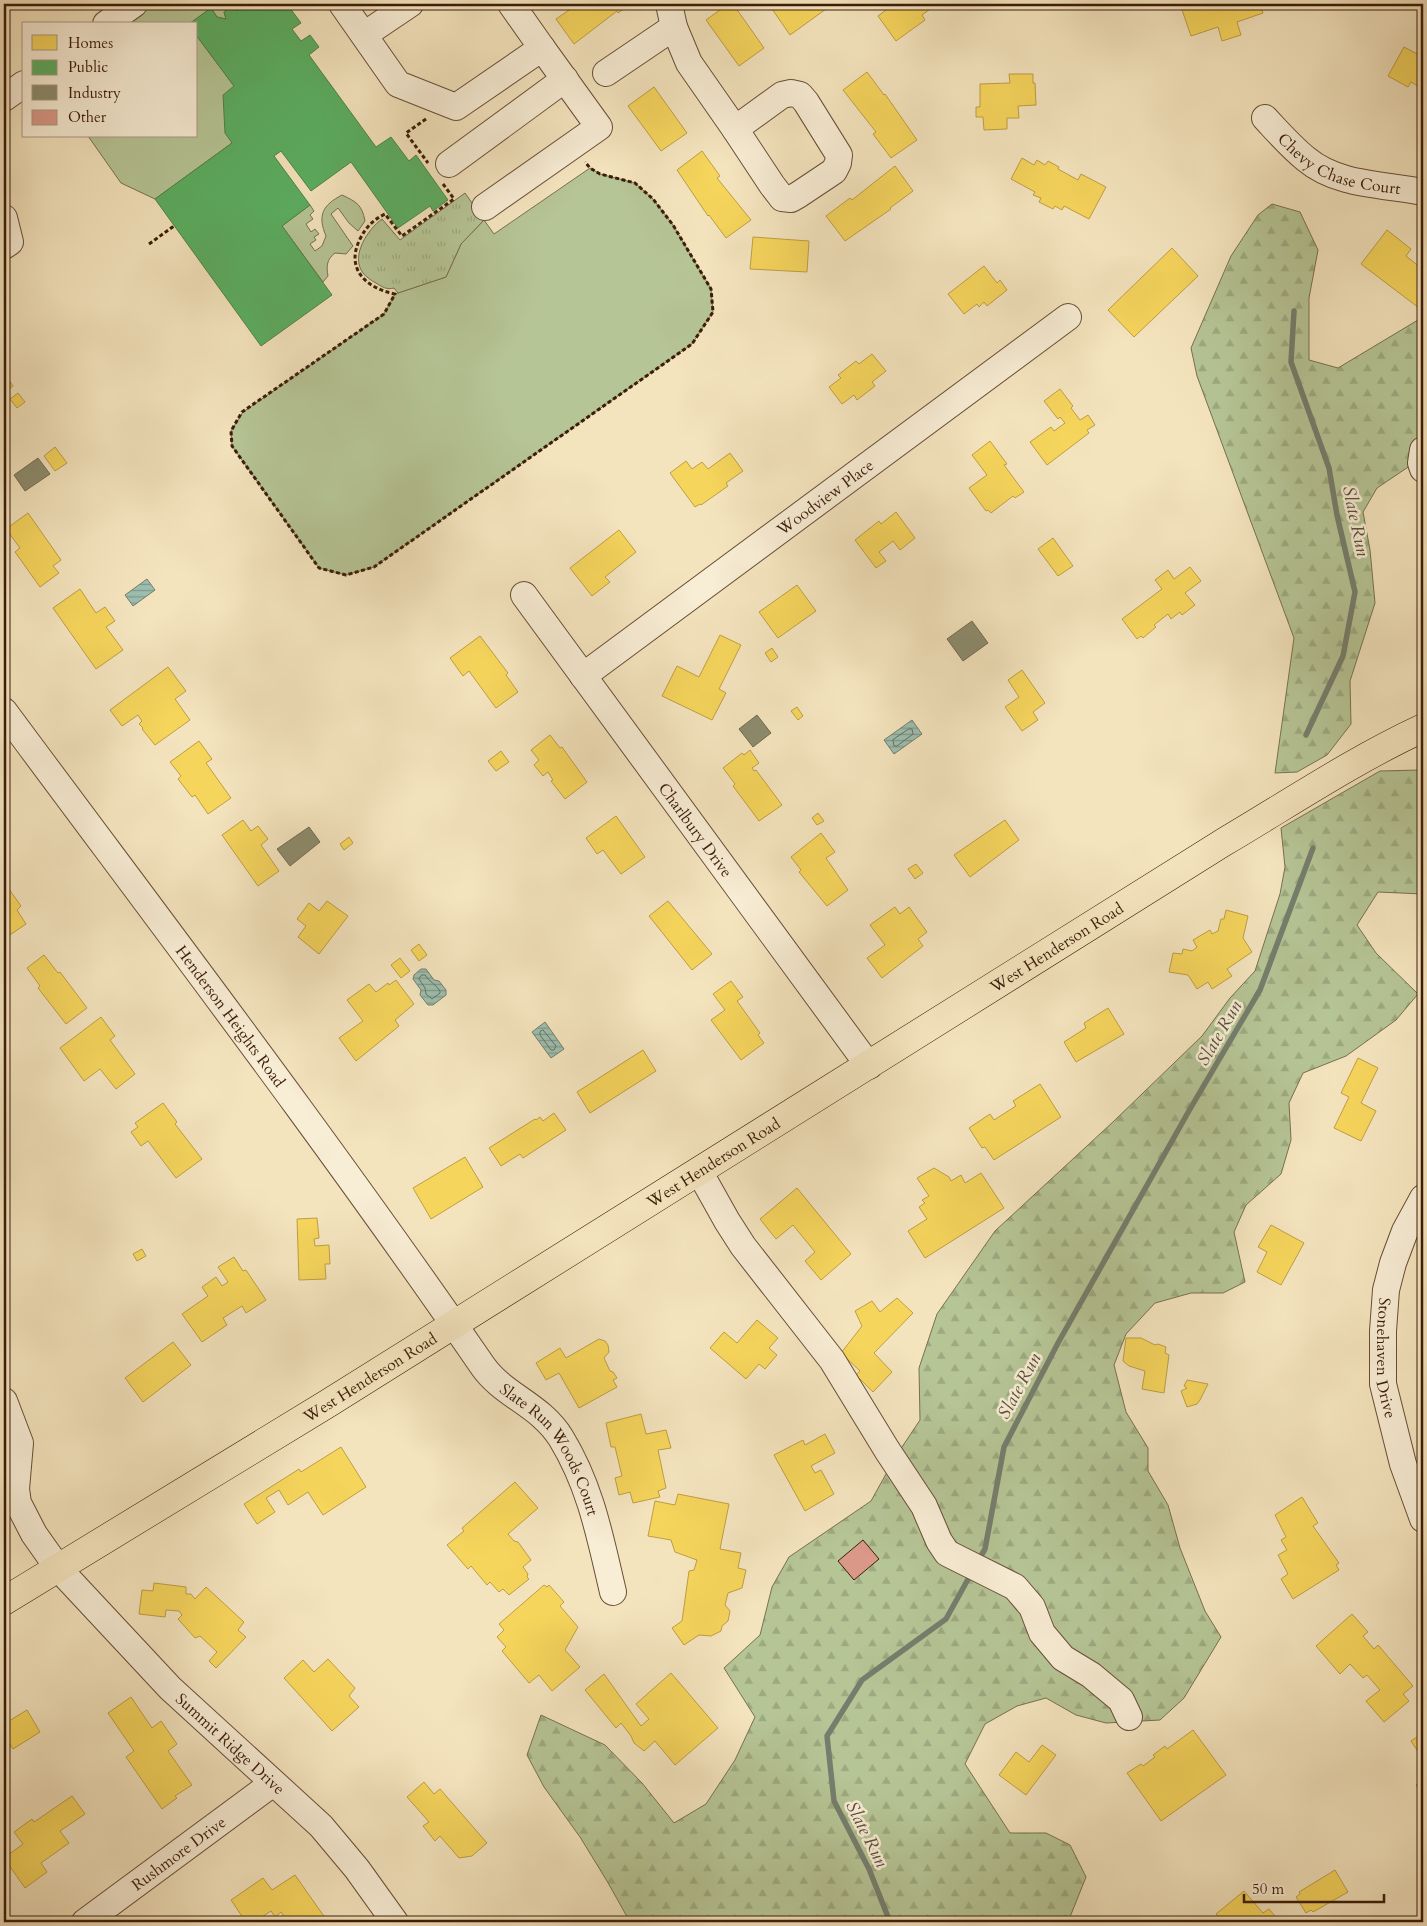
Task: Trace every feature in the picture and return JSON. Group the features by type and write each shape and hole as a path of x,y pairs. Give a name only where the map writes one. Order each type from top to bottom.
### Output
{"main road":[{"name":"West Henderson Road","path":"4,1601 700,1171 1224,842 1378,751 1423,728"}],"street":[{"path":"109,22 134,4"},
{"path":"342,4 398,84 456,107 542,48"},
{"path":"364,35 410,4"},
{"path":"485,207 599,126 512,4"},
{"path":"606,73 672,16 689,64 735,129"},
{"path":"440,170 565,80"},
{"path":"4,98 22,85"},
{"name":"Chevy Chase Court","path":"1265,118 1307,160 1336,176 1364,184 1423,192"},
{"path":"4,218 10,242 4,246"},
{"name":"Woodview Place","path":"584,676 1068,317"},
{"path":"1423,450 1423,469"},
{"name":"Charlbury Drive","path":"524,595 868,1066"},
{"name":"Henderson Heights Road","path":"4,711 231,1017 454,1324"},
{"path":"700,1171 743,1246 832,1360 924,1506 939,1541 947,1553 1015,1587 1032,1607 1042,1633 1063,1658 1090,1675 1121,1700 1129,1717"},
{"name":"Stonehaven Drive","path":"1423,1198 1405,1231 1393,1263 1386,1290 1383,1384 1403,1464 1423,1519"},
{"name":"Slate Run Woods Court","path":"454,1324 490,1377 542,1414 560,1436 587,1490 613,1592"},
{"name":"Summit Ridge Drive","path":"4,1401 20,1443 16,1489 18,1503 34,1534 58,1568 170,1688 321,1826 357,1869 395,1922"},
{"name":"Rushmore Drive","path":"85,1922 273,1783"}],"path":[{"path":"446,103 406,133 440,170 454,199 402,236 384,214 373,220 363,233 355,250 355,266 364,280 384,292 395,294 384,314 242,412 231,432 232,446 320,568 346,575 374,567 692,344 713,312 711,289 673,225 653,199 635,183 600,174 590,168 574,145"},
{"path":"149,244 174,226"}],"green space":[{"path":"151,4 240,4 237,11 233,5 224,12 226,19 217,17 211,8 192,22 126,22"},
{"path":"198,38 234,86 232,143 155,199 121,183 89,138 198,138"},
{"path":"590,168 600,174 635,183 653,199 673,225 711,289 713,312 692,344 374,567 346,575 319,568 232,446 231,431 243,412 384,314 395,294 446,277 461,244 484,220 494,234"},
{"path":"465,193 484,220 461,244 446,277 398,293 394,288 380,286 363,273 359,259 362,243 371,229 382,219 400,240"},
{"path":"342,195 358,205 365,221 358,231 349,223 338,208 331,214 353,246 346,254 335,253 330,258 327,266 328,276 323,282 282,226 310,205 314,211 310,215 313,219 306,224 311,232 315,229 319,234 314,237 316,240 310,244 315,251 322,246 326,236 322,222 323,211 330,203"},
{"path":"1272,204 1300,212 1318,250 1309,298 1309,360 1338,368 1423,317 1423,457 1377,488 1363,512 1370,550 1375,603 1350,681 1351,724 1327,755 1297,772 1275,773 1294,638 1197,376 1191,348 1231,256 1258,215"},
{"path":"1420,770 1423,779 1423,894 1378,892 1357,925 1376,953 1418,994 1396,1020 1346,1056 1303,1073 1289,1103 1291,1140 1281,1174 1246,1205 1234,1232 1245,1282 1223,1293 1191,1293 1155,1303 1126,1334 1114,1365 1126,1412 1148,1448 1148,1471 1168,1505 1180,1548 1205,1611 1221,1637 1184,1698 1160,1720 1106,1723 1076,1715 1046,1698 1017,1706 985,1724 965,1764 1010,1833 1046,1833 1070,1845 1086,1877 1068,1922 630,1922 580,1837 544,1787 527,1755 541,1715 605,1745 642,1783 674,1823 706,1804 735,1760 755,1717 724,1668 760,1635 772,1587 789,1557 871,1501 896,1456 920,1420 919,1368 937,1314 995,1231 1114,1121 1202,1036 1230,998 1255,971 1280,894 1285,867 1281,828 1380,771"}],"water":[{"path":"147,579 155,590 133,606 125,595"},
{"path":"912,720 922,734 894,754 884,740"},
{"path":"421,969 426,969 434,980 439,981 446,990 446,995 433,1005 428,1005 420,995 421,990 413,979 414,975"},
{"path":"545,1022 564,1049 551,1058 532,1032"}],"building: Homes":[{"path":"578,4 631,4 618,13 617,11 574,44 556,19"},
{"path":"728,4 733,4 764,48 739,66 706,20"},
{"path":"779,4 833,4 790,35 772,9"},
{"path":"894,4 937,4 922,15 925,20 896,41 878,16"},
{"path":"1180,4 1260,4 1263,13 1237,22 1241,35 1222,41 1218,27 1191,36"},
{"path":"1404,47 1423,57 1423,89 1411,82 1408,87 1388,76"},
{"path":"867,72 917,140 891,158 873,134 876,132 843,90"},
{"path":"1009,74 1033,74 1036,105 1018,106 1019,118 1007,118 1007,129 984,130 983,117 976,117 976,107 980,107 980,84 1010,83"},
{"path":"654,87 687,133 661,151 628,106"},
{"path":"702,151 720,176 717,178 751,220 726,238 708,216 677,170"},
{"path":"1022,158 1034,165 1037,160 1045,165 1048,161 1078,180 1081,174 1106,187 1089,219 1064,206 1062,210 1055,206 1053,209 1039,202 1041,198 1033,195 1035,192 1011,179"},
{"path":"895,166 913,191 845,241 826,216 850,198 852,200"},
{"path":"1387,230 1411,249 1406,256 1420,267 1423,264 1423,311 1361,264"},
{"path":"753,237 809,241 807,272 750,269"},
{"path":"1172,248 1198,276 1134,337 1108,310"},
{"path":"984,266 997,283 1000,280 1007,290 987,306 984,302 979,307 977,304 964,314 948,294"},
{"path":"872,354 886,371 872,382 875,386 857,400 854,395 842,404 829,387 841,378 838,375 856,361 859,364"},
{"path":"7,377 13,386 5,392 4,379"},
{"path":"1060,389 1073,406 1071,408 1080,420 1088,415 1095,425 1087,430 1089,433 1047,465 1030,442 1051,427 1054,431 1065,423 1060,417 1058,419 1044,401"},
{"path":"18,393 25,402 17,408 10,399"},
{"path":"990,441 1007,464 1004,465 1024,492 1015,498 1013,496 991,513 988,510 986,511 969,488 987,475 972,455"},
{"path":"55,447 67,463 55,471 44,456"},
{"path":"730,453 743,471 726,483 728,486 701,505 695,507 670,473 686,461 692,469 702,462 708,469"},
{"path":"896,512 915,538 900,550 893,541 879,552 886,561 876,568 855,540 879,521 881,524"},
{"path":"28,513 61,560 53,566 59,573 40,587 15,552 20,548 6,529"},
{"path":"619,530 636,552 605,577 610,582 592,596 570,568"},
{"path":"1053,538 1073,566 1058,576 1038,549"},
{"path":"1190,567 1201,581 1185,593 1195,605 1182,615 1180,612 1171,619 1168,614 1154,625 1156,627 1143,638 1141,636 1137,639 1122,619 1162,589 1155,580 1168,570 1174,579"},
{"path":"797,585 816,611 778,638 759,612"},
{"path":"80,589 96,613 105,607 115,621 106,627 123,650 96,669 53,608"},
{"path":"720,635 741,645 719,689 726,693 712,720 662,696 677,666 699,677"},
{"path":"480,636 508,673 506,675 518,692 496,708 469,671 463,676 450,658"},
{"path":"772,648 778,657 771,662 765,653"},
{"path":"168,667 186,691 175,699 190,720 155,745 139,724 142,721 138,715 122,726 110,710"},
{"path":"1022,670 1045,703 1033,712 1038,720 1022,731 1005,707 1019,697 1008,680"},
{"path":"797,707 803,716 798,720 791,711"},
{"path":"550,735 560,748 562,747 587,782 565,799 551,781 553,780 548,772 543,776 534,765 539,760 531,750"},
{"path":"199,741 212,759 206,763 231,798 208,814 195,795 192,797 178,779 181,776 170,762"},
{"path":"750,750 759,763 752,768 754,771 756,770 782,805 759,821 733,786 735,784 723,768 742,753 744,755"},
{"path":"501,751 509,762 496,771 488,761"},
{"path":"818,813 824,821 817,825 812,818"},
{"path":"616,816 645,857 621,874 603,850 597,854 586,838"},
{"path":"243,820 251,831 258,826 268,839 261,845 279,871 258,886 222,835"},
{"path":"1005,820 1019,840 970,877 954,855"},
{"path":"821,833 835,852 826,858 848,890 827,906 799,872 801,870 791,857"},
{"path":"349,837 353,843 344,850 340,844"},
{"path":"916,864 923,873 915,879 908,869"},
{"path":"4,882 21,906 17,910 26,924 4,939"},
{"path":"327,901 348,916 319,954 298,937 306,926 297,919 309,903 319,911"},
{"path":"668,901 712,954 692,970 649,916"},
{"path":"895,907 900,914 909,907 927,932 918,939 923,946 882,978 867,958 885,945 870,925"},
{"path":"1226,910 1248,916 1243,938 1252,952 1227,969 1232,976 1212,989 1208,982 1197,989 1188,975 1169,972 1173,953 1182,954 1183,949 1192,951 1197,947 1193,940 1210,930 1212,934 1218,931"},
{"path":"419,944 427,955 419,961 411,950"},
{"path":"44,955 58,973 60,972 87,1008 66,1024 38,988 40,986 27,968"},
{"path":"400,958 410,971 401,978 391,965"},
{"path":"396,980 414,1004 395,1020 399,1026 356,1061 339,1038 363,1021 347,1000 369,984 376,992 388,983 389,985"},
{"path":"731,981 743,997 737,1001 760,1033 758,1035 764,1043 741,1060 711,1020 725,1010 713,994"},
{"path":"1108,1008 1124,1034 1076,1062 1064,1042 1086,1028 1084,1023"},
{"path":"101,1017 115,1036 110,1040 135,1074 116,1089 100,1069 84,1081 60,1048"},
{"path":"643,1050 656,1071 590,1113 577,1092"},
{"path":"1358,1058 1378,1068 1361,1103 1376,1111 1361,1141 1334,1128 1349,1097 1341,1093"},
{"path":"1040,1084 1061,1117 994,1160 985,1147 982,1148 969,1128 990,1114 994,1120 1016,1106 1013,1101"},
{"path":"163,1103 177,1122 175,1124 202,1159 176,1178 148,1141 141,1146 131,1132 138,1127 135,1123"},
{"path":"554,1113 566,1130 523,1158 520,1154 501,1166 489,1148 535,1119 540,1117 543,1121"},
{"path":"465,1157 483,1187 431,1219 413,1188"},
{"path":"934,1168 949,1177 951,1181 961,1175 965,1183 981,1173 1004,1208 925,1258 908,1231 927,1219 919,1207 925,1203 922,1200 929,1196 917,1178"},
{"path":"797,1188 851,1254 821,1280 805,1261 815,1252 793,1225 776,1239 760,1219"},
{"path":"317,1218 319,1238 314,1239 315,1246 329,1245 330,1264 325,1264 326,1279 299,1280 297,1219"},
{"path":"1271,1225 1304,1243 1281,1285 1257,1272 1267,1252 1258,1247"},
{"path":"142,1249 146,1256 137,1261 133,1254"},
{"path":"234,1257 243,1271 246,1270 266,1300 246,1313 242,1306 223,1318 227,1325 202,1342 182,1314 208,1296 202,1287 216,1277 222,1286 228,1282 218,1267"},
{"path":"897,1298 913,1313 874,1353 892,1372 873,1392 856,1375 860,1371 841,1353 862,1326 855,1311 872,1301 880,1312"},
{"path":"757,1320 778,1338 769,1348 777,1355 765,1369 759,1364 746,1379 710,1348 724,1332 737,1343"},
{"path":"1126,1338 1141,1338 1155,1345 1158,1344 1166,1347 1165,1353 1169,1355 1164,1393 1142,1389 1145,1371 1129,1366 1123,1361"},
{"path":"599,1339 605,1341 608,1345 609,1352 604,1358 610,1371 617,1378 613,1380 617,1387 579,1408 559,1373 546,1380 536,1363 560,1348 566,1358"},
{"path":"173,1342 191,1365 143,1402 125,1378"},
{"path":"1187,1380 1208,1384 1197,1404 1187,1407 1181,1391 1187,1388 1184,1386"},
{"path":"641,1414 646,1434 666,1430 671,1448 658,1450 666,1488 658,1491 660,1497 633,1503 630,1492 619,1495 615,1478 622,1476 615,1447 611,1447 606,1423"},
{"path":"825,1434 835,1453 811,1466 815,1473 821,1470 834,1494 805,1511 774,1455 803,1440 805,1445"},
{"path":"341,1447 366,1487 323,1515 308,1492 288,1505 279,1490 266,1498 275,1512 257,1524 244,1504 299,1469 301,1472"},
{"path":"515,1482 538,1508 508,1534 514,1541 518,1542 531,1560 523,1567 529,1579 509,1595 503,1589 499,1592 490,1582 487,1585 471,1566 468,1569 447,1545 464,1531 462,1528"},
{"path":"678,1494 729,1504 720,1549 741,1553 738,1568 746,1570 742,1588 728,1593 725,1605 730,1611 728,1621 722,1626 721,1631 711,1636 699,1635 684,1645 672,1628 682,1621 689,1571 694,1570 697,1560 675,1552 671,1540 648,1536 655,1501 675,1505"},
{"path":"1302,1497 1318,1523 1313,1526 1339,1563 1336,1565 1339,1570 1293,1599 1281,1579 1288,1574 1278,1555 1287,1550 1281,1540 1286,1537 1275,1515"},
{"path":"154,1583 186,1587 186,1594 191,1594 195,1599 206,1587 244,1622 238,1630 246,1637 216,1668 209,1661 217,1652 200,1636 195,1638 178,1619 182,1615 179,1611 166,1610 165,1617 139,1614 142,1590 153,1591"},
{"path":"544,1585 547,1587 549,1585 564,1602 560,1606 578,1627 565,1650 580,1667 552,1691 539,1675 529,1683 502,1651 506,1647 497,1637 504,1630 499,1624"},
{"path":"1352,1614 1368,1632 1363,1636 1374,1649 1378,1645 1413,1686 1403,1694 1409,1701 1384,1722 1366,1701 1380,1690 1367,1675 1363,1678 1350,1664 1340,1674 1316,1646"},
{"path":"328,1659 355,1688 349,1696 359,1707 332,1731 284,1678 303,1660 314,1672"},
{"path":"671,1673 718,1728 675,1765 655,1741 644,1751 634,1743 621,1723 616,1728 585,1690 604,1674 641,1726 649,1719 636,1704"},
{"path":"131,1697 152,1728 161,1721 177,1744 168,1751 192,1785 175,1796 177,1798 162,1809 126,1757 134,1751 108,1713"},
{"path":"27,1710 40,1732 13,1749 4,1738 4,1724"},
{"path":"1193,1730 1226,1775 1161,1821 1127,1773 1141,1764 1143,1766 1165,1746 1167,1749"},
{"path":"1423,1733 1423,1759 1411,1741"},
{"path":"1042,1745 1056,1755 1026,1795 999,1775 1016,1752 1029,1762"},
{"path":"1423,1780 1423,1796 1416,1785"},
{"path":"424,1782 434,1794 440,1789 487,1843 472,1856 459,1858 440,1836 435,1841 423,1826 429,1822 407,1797"},
{"path":"72,1796 85,1814 60,1831 69,1843 41,1863 47,1872 25,1888 4,1858 23,1844 14,1832 32,1819 34,1822"},
{"path":"1335,1870 1348,1892 1313,1912 1311,1910 1306,1913 1296,1897 1300,1894 1299,1892"},
{"path":"295,1875 328,1922 288,1922 281,1912 275,1917 271,1911 254,1922 246,1922 231,1900 263,1878 272,1890"},
{"path":"1244,1891 1263,1913 1269,1909 1280,1922 1214,1922 1220,1918 1216,1914"}],"building: Public":[{"path":"240,4 287,4 301,23 292,29 301,41 310,35 319,47 309,55 376,147 391,137 409,161 416,155 448,200 433,211 430,206 398,228 351,162 311,191 281,151 274,156 310,205 282,226 332,295 261,346 155,199 232,143 225,133 223,95 234,86 198,38 198,22 192,22 211,8 217,17 226,19 224,12 233,5 237,11"}],"building: Industry":[{"path":"38,458 50,474 25,491 14,475"},
{"path":"972,621 988,643 963,661 947,639"},
{"path":"757,715 771,733 753,747 739,729"},
{"path":"309,827 320,842 290,866 277,849"}],"building: Other":[{"path":"863,1540 879,1559 854,1580 838,1561"}],"waterway":[{"name":"Slate Run","path":"1294,311 1291,362 1329,468 1337,515 1355,592 1343,656 1306,735"},
{"name":"Slate Run","path":"978,1561 985,1549 1004,1447 1058,1343 1190,1109 1260,990 1313,848"},
{"name":"Slate Run","path":"890,1922 869,1869 834,1801 827,1736 862,1680 946,1619 972,1572"}]}
